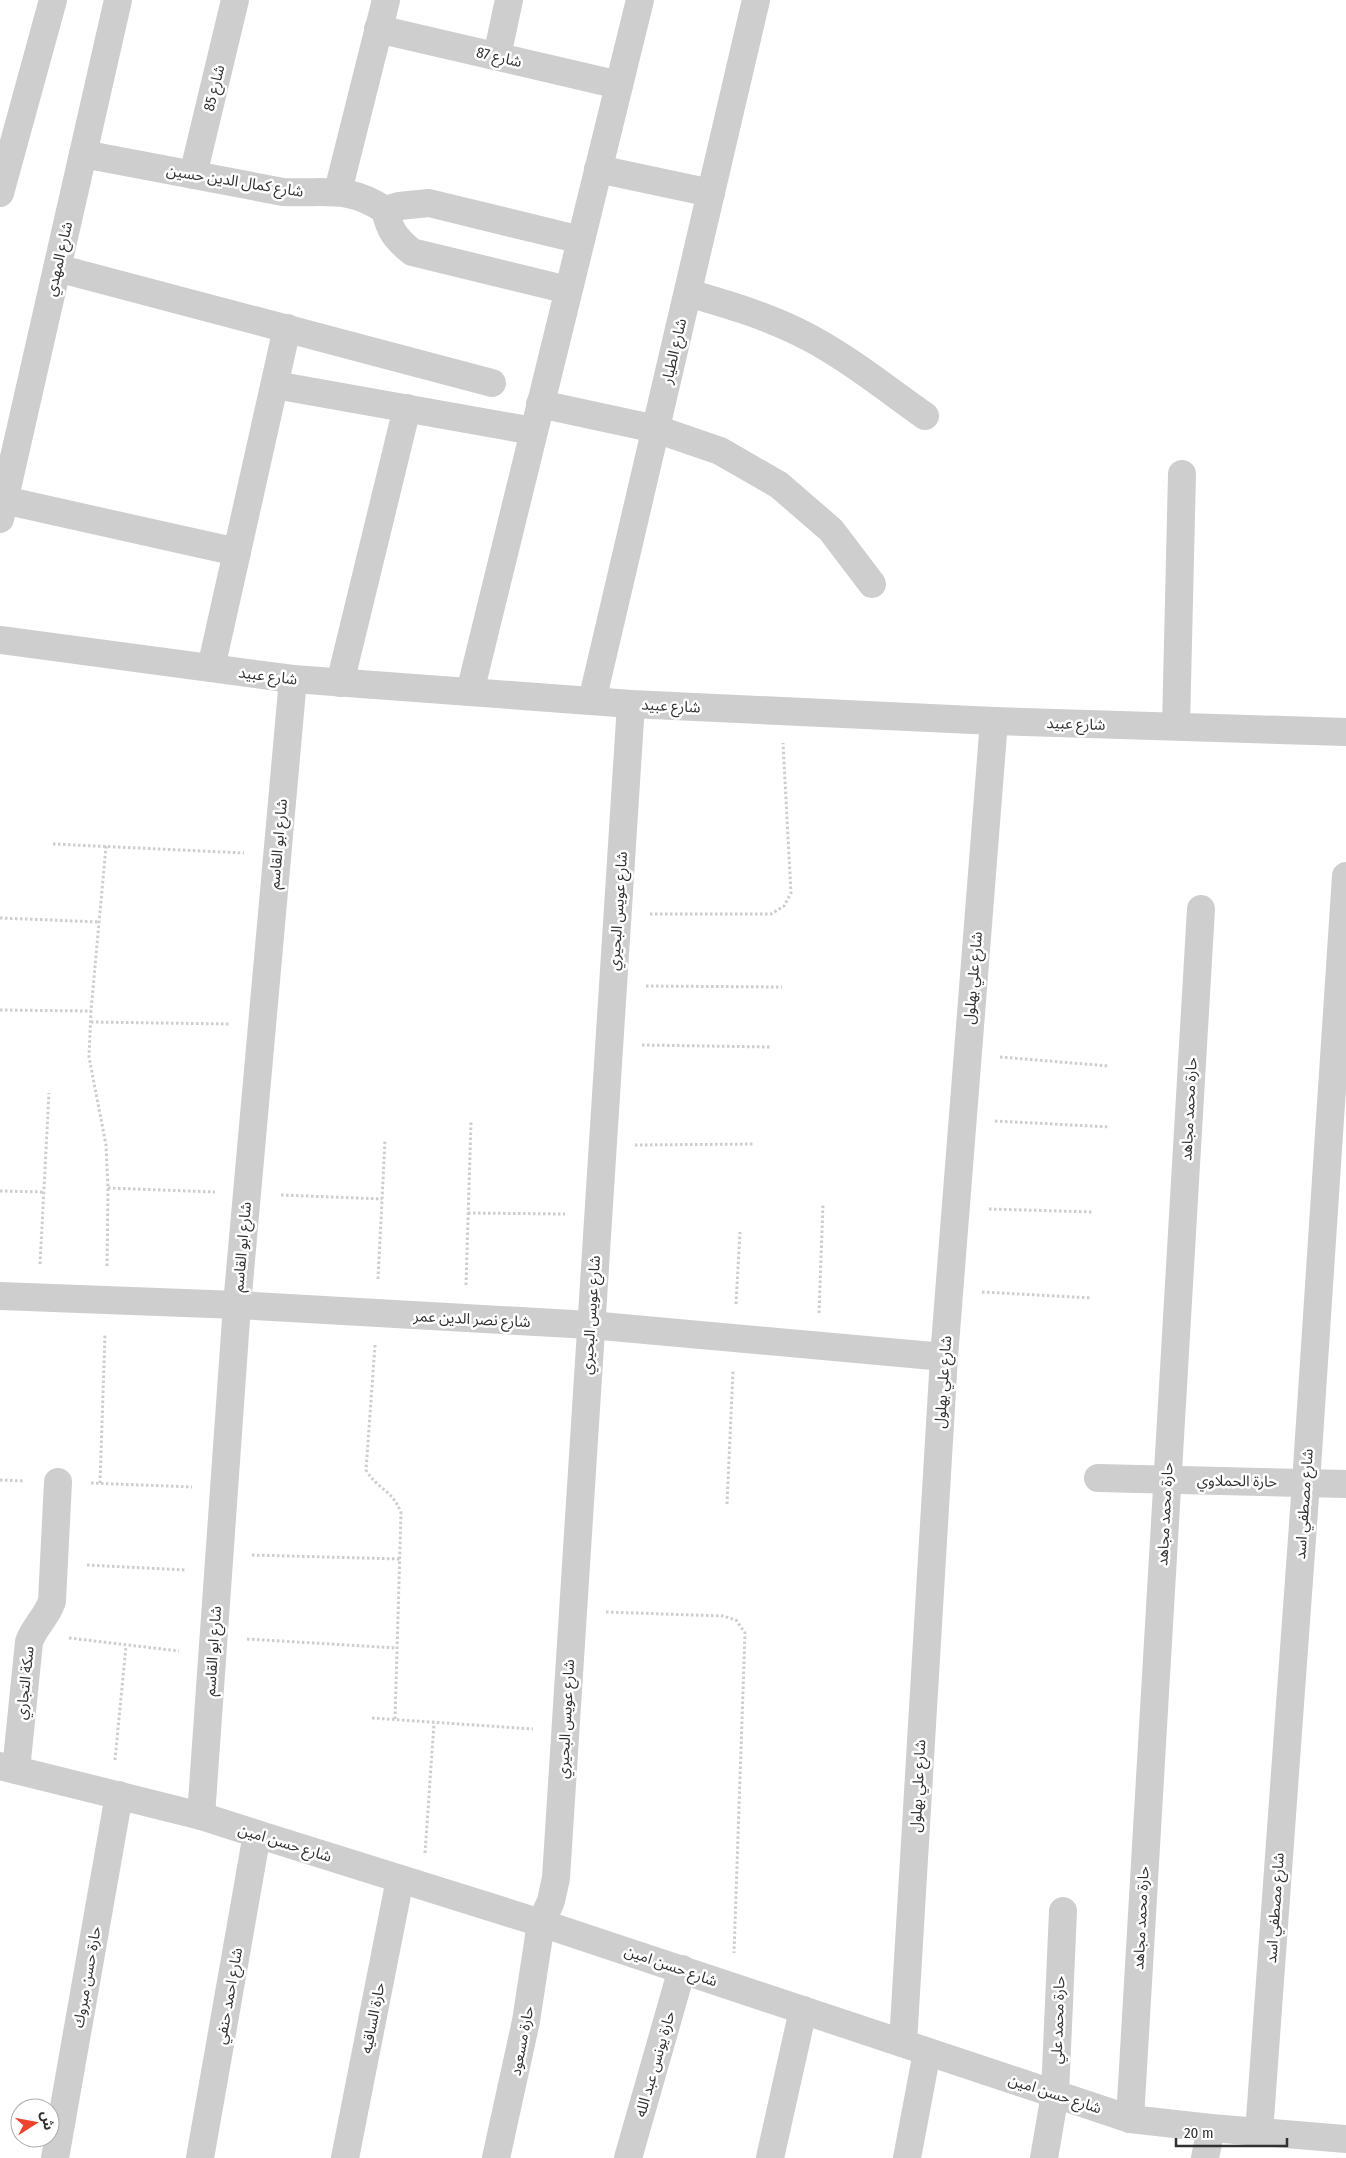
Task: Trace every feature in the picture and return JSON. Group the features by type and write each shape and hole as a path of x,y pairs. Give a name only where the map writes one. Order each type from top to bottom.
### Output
{"street":[{"path":"0,193 53,0"},
{"name":"شارع المهدي","path":"2,510 118,0"},
{"name":"شارع 85","path":"193,175 235,0"},
{"path":"338,191 386,0"},
{"path":"496,56 508,0"},
{"path":"470,692 640,0"},
{"name":"شارع الطيار","path":"592,701 756,0"},
{"name":"شارع 87","path":"378,29 619,85"},
{"name":"شارع كمال الدين حسين","path":"83,154 283,192 312,194 338,191 371,201 385,210"},
{"path":"598,169 711,193"},
{"path":"568,290 412,252 398,241 389,227 385,210 399,206 429,203 581,240"},
{"path":"57,268 492,383"},
{"path":"688,293 751,311 810,338 866,374 925,416"},
{"path":"211,668 287,328"},
{"path":"276,384 534,431"},
{"path":"540,404 656,429 720,451 779,485 831,530 872,584"},
{"path":"340,683 407,408"},
{"path":"1176,726 1182,474"},
{"path":"2,510 237,552"},
{"name":"شارع عبيد","path":"0,640 292,679 631,704 994,721 1346,732"},
{"name":"شارع ابو القاسم","path":"201,1816 237,1305 292,679"},
{"name":"شارع عويس البحيري","path":"541,1923 551,1901 556,1878 631,704"},
{"name":"شارع علي بهلول","path":"906,2158 915,2048 944,1357 994,721"},
{"name":"شارع مصطفي اسد","path":"1259,2133 1306,1483 1346,876"},
{"name":"حارة محمد مجاهد","path":"1130,2119 1201,909"},
{"name":"شارع نصر الدين عمر","path":"0,1296 237,1305 590,1325 944,1357"},
{"name":"حارة الحملاوي","path":"1098,1478 1346,1484"},
{"name":"سكة التجاري","path":"8,1768 32,1632 48,1612 52,1601 58,1482"},
{"name":"شارع حسن امين","path":"8,1768 201,1816 541,1923 1130,2119 1259,2133 1346,2139"},
{"name":"حارة حسن مبروك","path":"55,2158 115,1794"},
{"name":"شارع احمد حنفي","path":"200,2158 257,1834"},
{"name":"حارة الساقيه","path":"345,2158 411,1882"},
{"name":"حارة محمد علي","path":"1044,2158 1055,2094 1063,1911"},
{"name":"حارة مسعود","path":"496,2158 526,2021 541,1923"},
{"name":"حارة يونس عبد الله","path":"628,2158 682,1969"},
{"path":"770,2158 803,2010"},
{"path":"1205,2158 1211,2128"}],"path":[{"path":"617,914 771,914 784,906 791,893 782,711"},
{"path":"53,844 277,855"},
{"path":"100,1483 107,1299 108,1188 106,1146 89,1058 90,1022 106,846"},
{"path":"0,918 99,922"},
{"path":"612,986 782,987"},
{"path":"0,1010 91,1011"},
{"path":"90,1022 262,1024"},
{"path":"609,1044 770,1047"},
{"path":"967,1054 1109,1066"},
{"path":"38,1297 49,1093"},
{"path":"962,1120 1110,1127"},
{"path":"464,1318 471,1121"},
{"path":"385,1140 377,1313 366,1470 372,1482 397,1500 401,1513 396,1720"},
{"path":"602,1145 755,1144"},
{"path":"0,1191 44,1192"},
{"path":"818,1346 823,1204"},
{"path":"956,1208 1093,1212"},
{"path":"468,1213 598,1214"},
{"path":"949,1291 1092,1298"},
{"path":"0,1480 224,1488"},
{"path":"54,1563 219,1563 400,1559"},
{"path":"573,1610 723,1616 736,1620 744,1633 733,1987"},
{"path":"32,1632 126,1646 397,1648"},
{"path":"115,1794 126,1646"},
{"path":"372,1718 566,1732"},
{"path":"411,1882 434,1723"}]}
